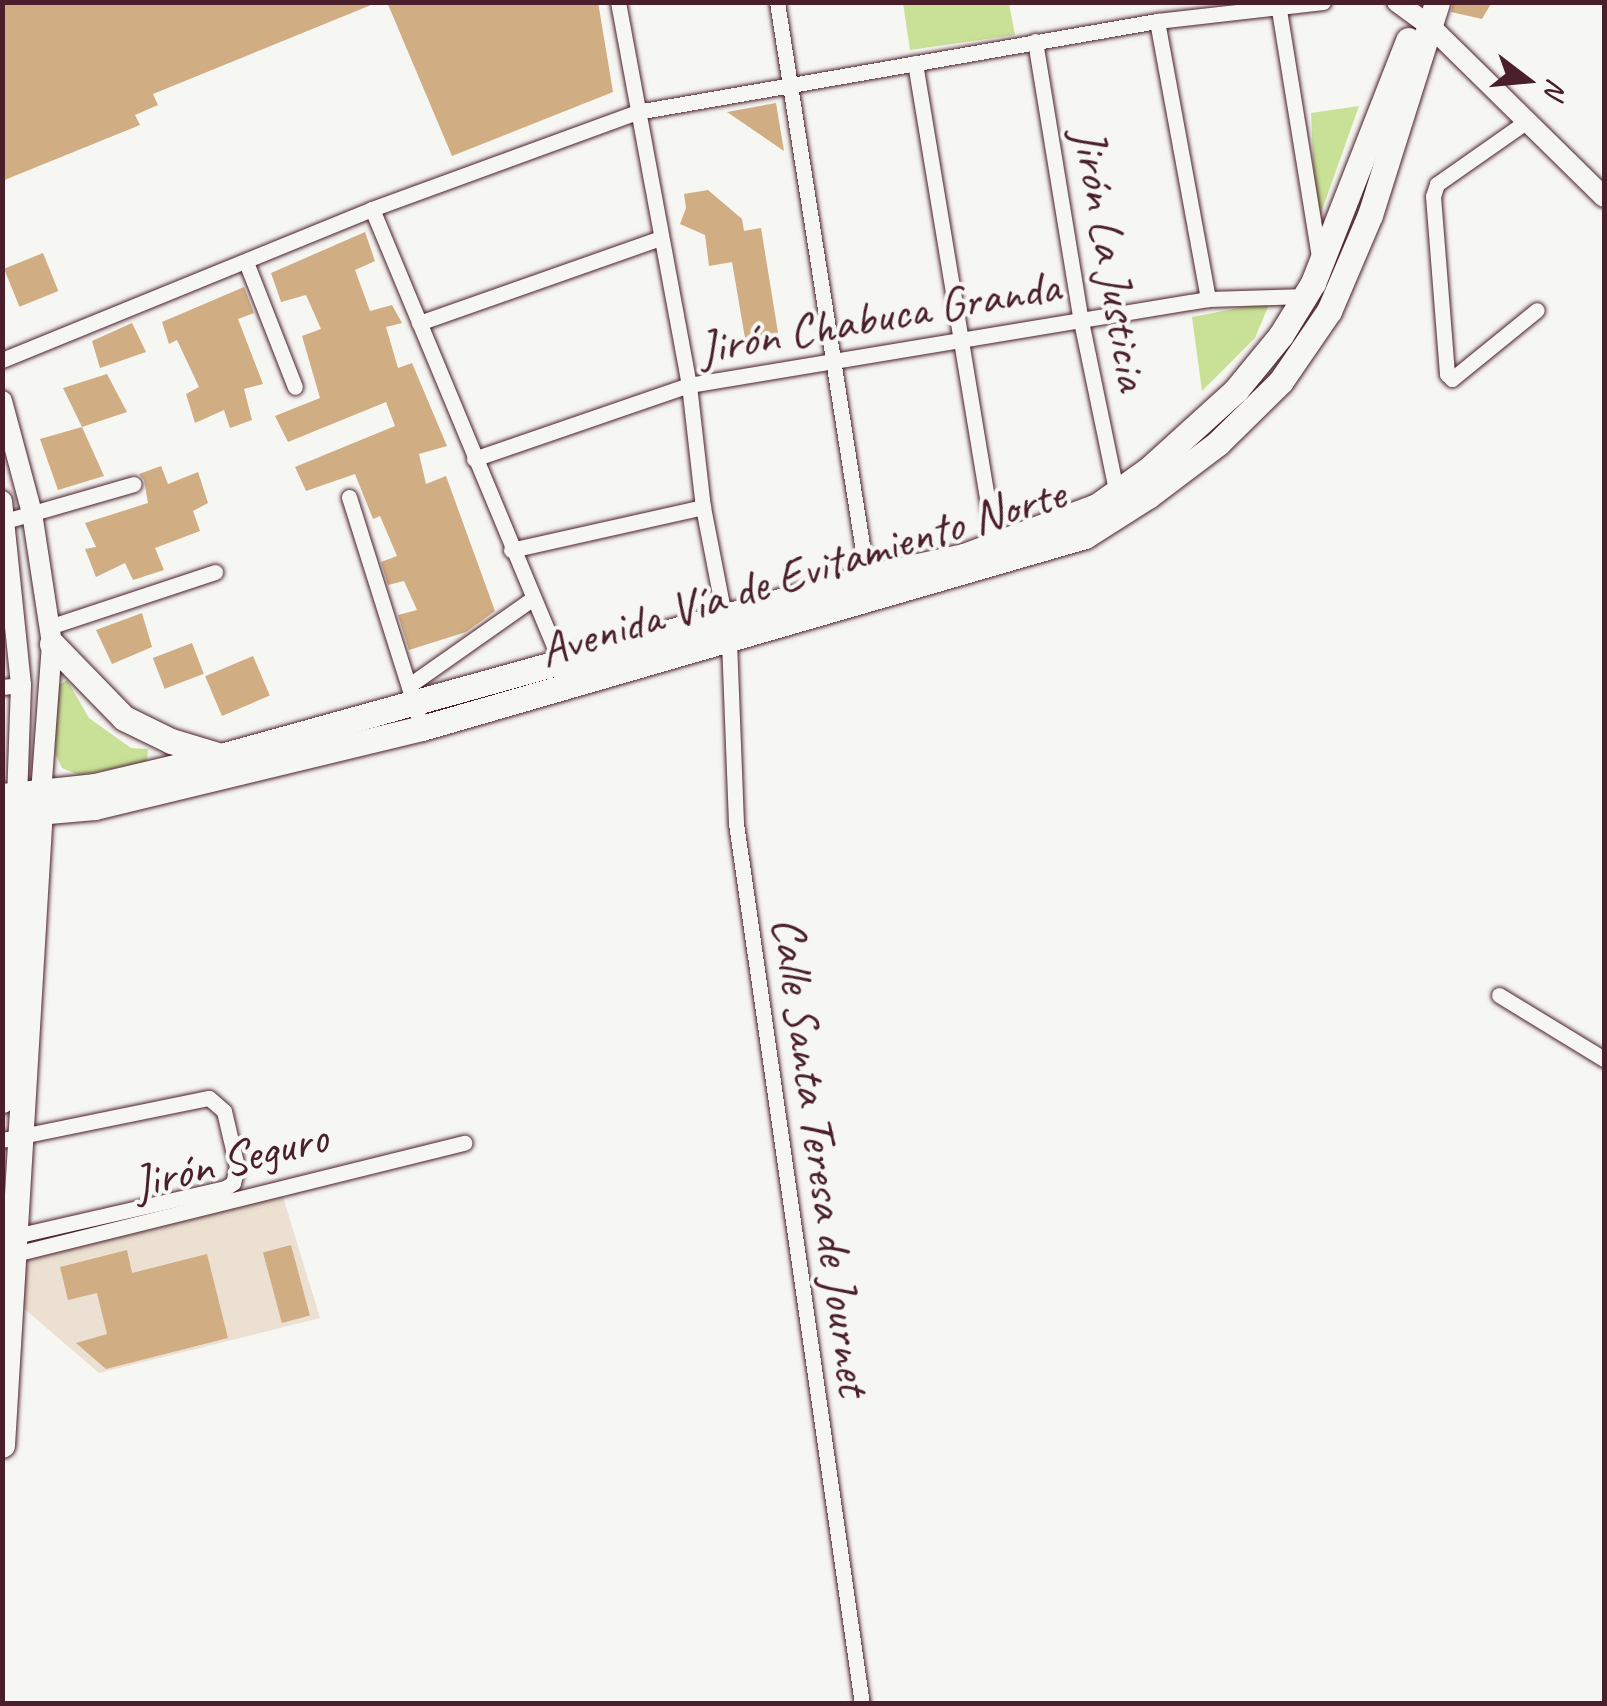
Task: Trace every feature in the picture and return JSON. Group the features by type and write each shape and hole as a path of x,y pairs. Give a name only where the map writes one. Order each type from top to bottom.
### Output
{"main road":[{"name":"Avenida Vía de Evitamiento Norte","path":"20,805 95,807 422,728 727,630 867,578 995,545 1097,506 1149,469 1236,390 1306,296 1421,10"},
{"name":"Avenida Vía de Evitamiento Norte","path":"20,805 221,756 413,693 727,630 1084,536 1148,496 1218,443 1280,381 1329,312 1370,215 1421,10"},
{"path":"51,636 124,718 171,741 221,756"},
{"path":"2,1100 20,805"},
{"path":"2,1445 5,1335 15,1245 13,1139 20,805"}],"street":[{"name":"Calle Santa Teresa de Journet","path":"618,2 689,385 703,507 727,630 736,823 862,1704"},
{"path":"776,2 867,578"},
{"path":"2,360 372,208 637,112 1157,21 1323,2"},
{"path":"1279,10 1320,264"},
{"path":"1421,10 1604,197"},
{"path":"1157,21 1208,299"},
{"name":"Jirón La Justicia","path":"1034,41 1081,320 1116,490"},
{"path":"915,63 995,545"},
{"path":"1527,121 1438,184 1433,196 1447,374 1452,379 1537,310"},
{"path":"372,208 511,550 561,662"},
{"path":"418,323 661,238"},
{"path":"246,262 295,387"},
{"name":"Jirón Chabuca Granda","path":"474,458 689,385 1208,299 1306,296"},
{"path":"2,402 32,514 51,636 20,805"},
{"path":"20,805 4,515 32,514 134,484"},
{"path":"349,498 370,553 380,608 413,693 422,728"},
{"path":"511,550 703,507"},
{"path":"51,636 215,572"},
{"path":"413,693 532,599"},
{"path":"1499,995 1604,1059"},
{"path":"13,1139 208,1098 224,1110 237,1167 233,1183 225,1188 15,1245"},
{"name":"Jirón Seguro","path":"15,1245 465,1142"}],"shaded area":[{"path":"279,1184 320,1318 99,1373 21,1306 24,1244"}],"green space":[{"path":"903,3 1009,3 1015,35 910,50"},
{"path":"1359,106 1316,227 1311,113"},
{"path":"1270,302 1255,338 1202,391 1192,317"},
{"path":"67,680 89,718 131,748 148,749 147,762 79,775 62,768 55,753 57,686"}],"building":[{"path":"2,2 376,3 153,94 158,105 135,115 140,125 2,181"},
{"path":"387,2 598,2 613,92 452,156"},
{"path":"1453,2 1492,2 1482,19 1451,12"},
{"path":"776,103 784,151 727,112"},
{"path":"708,190 742,219 744,231 761,228 780,345 747,350 732,262 709,266 705,235 680,224 686,208 684,194"},
{"path":"365,232 375,261 355,270 370,311 392,305 402,323 386,327 398,368 412,363 447,446 419,454 426,484 446,476 495,611 466,632 409,650 398,615 417,610 404,581 388,585 381,562 397,556 380,516 373,519 355,474 306,491 295,467 395,426 386,402 288,442 275,416 320,398 302,336 321,329 306,295 281,302 271,273"},
{"path":"43,253 58,291 19,307 4,269"},
{"path":"244,287 254,313 238,319 263,384 244,389 252,420 230,428 224,410 195,423 186,394 199,387 177,340 169,344 162,322"},
{"path":"132,323 146,352 100,368 92,341"},
{"path":"107,374 127,412 82,427 63,388"},
{"path":"82,427 104,476 58,490 40,439"},
{"path":"161,466 168,484 198,472 208,503 193,511 200,531 155,548 164,570 133,580 125,563 96,577 85,549 96,547 85,523 148,503 139,474"},
{"path":"142,613 152,647 112,664 96,630"},
{"path":"192,643 204,674 165,689 153,658"},
{"path":"253,656 270,696 222,716 205,676"},
{"path":"291,1245 310,1316 282,1323 263,1253"},
{"path":"127,1250 132,1273 207,1254 228,1338 106,1369 76,1343 107,1334 97,1293 68,1300 60,1267"}]}
